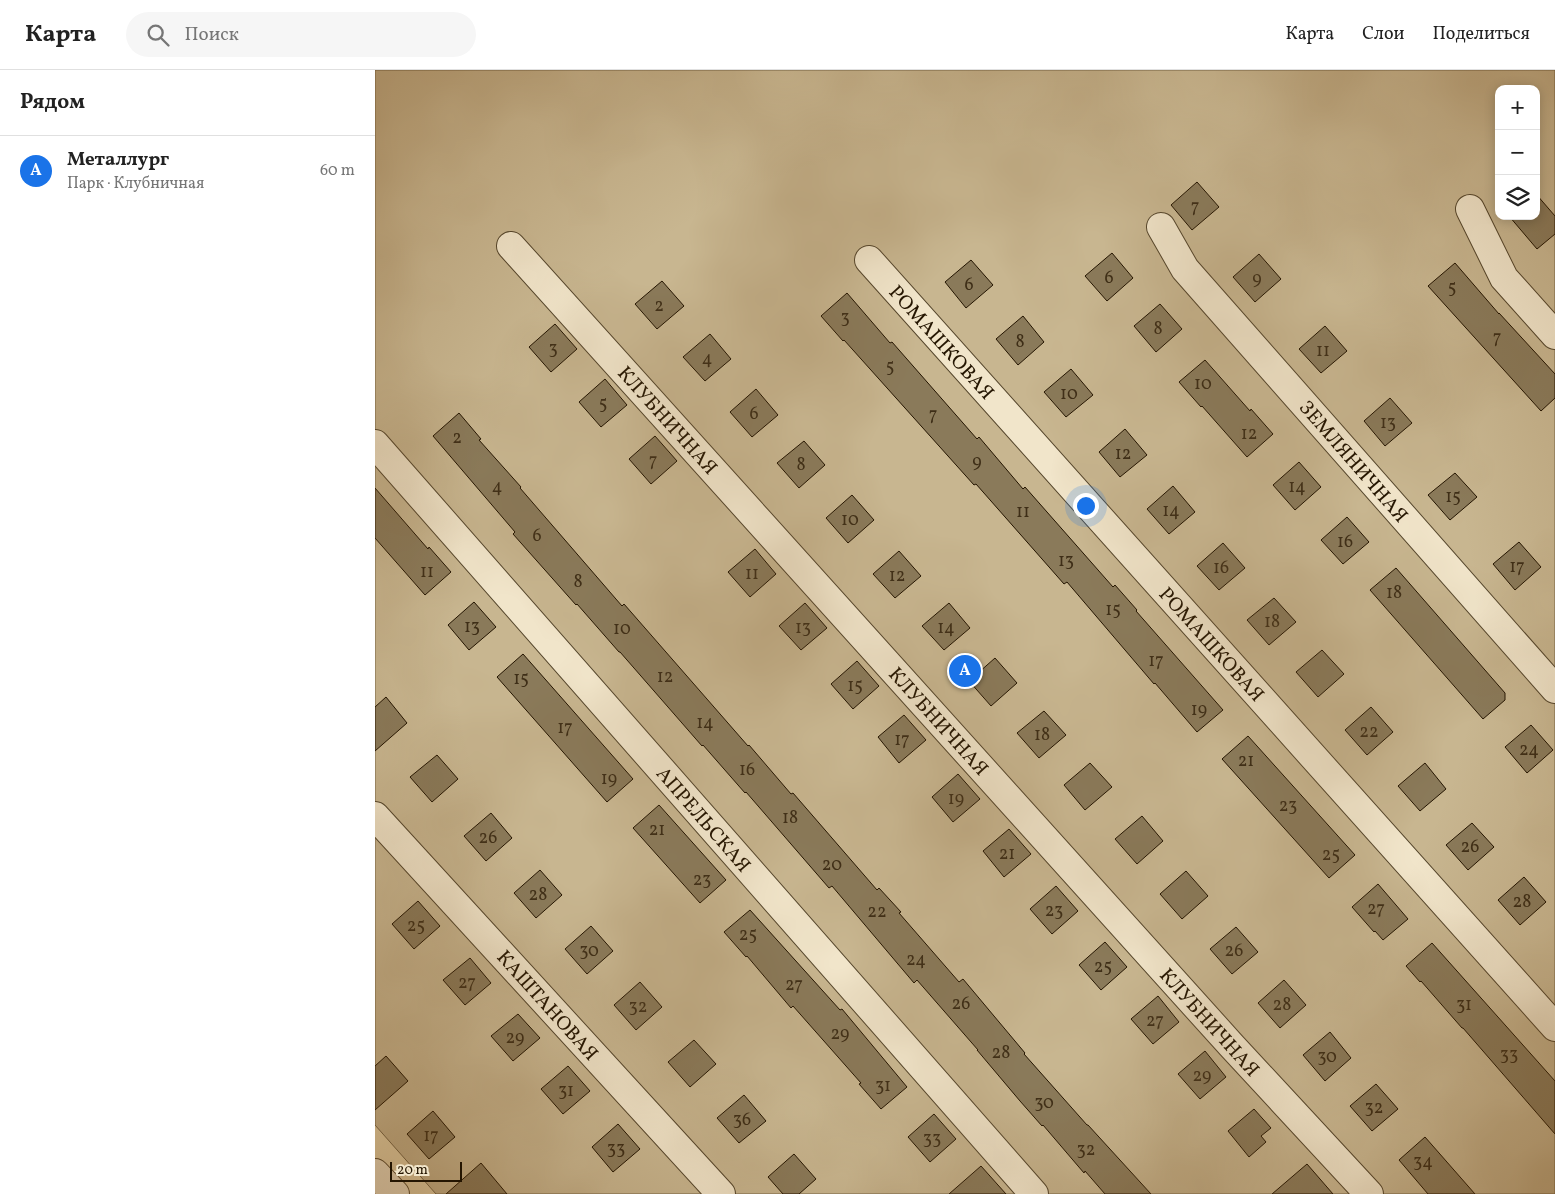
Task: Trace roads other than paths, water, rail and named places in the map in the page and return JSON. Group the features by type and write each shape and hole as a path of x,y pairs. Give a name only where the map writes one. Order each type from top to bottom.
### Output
{"street":[{"path":"1470,209 1504,278 1555,335"},
{"name":"ЗЕМЛЯНИЧНАЯ","path":"1161,227 1185,269 1555,689"},
{"name":"КЛУБНИЧНАЯ","path":"511,246 1231,1045 1369,1194"},
{"name":"РОМАШКОВАЯ","path":"869,260 1555,1027"},
{"name":"АПРЕЛЬСКАЯ","path":"375,444 1033,1194"},
{"name":"КАШТАНОВАЯ","path":"375,816 721,1194"},
{"path":"375,1173 395,1194"}],"place":[{"name":"Металлург","path":"965,671"}]}
